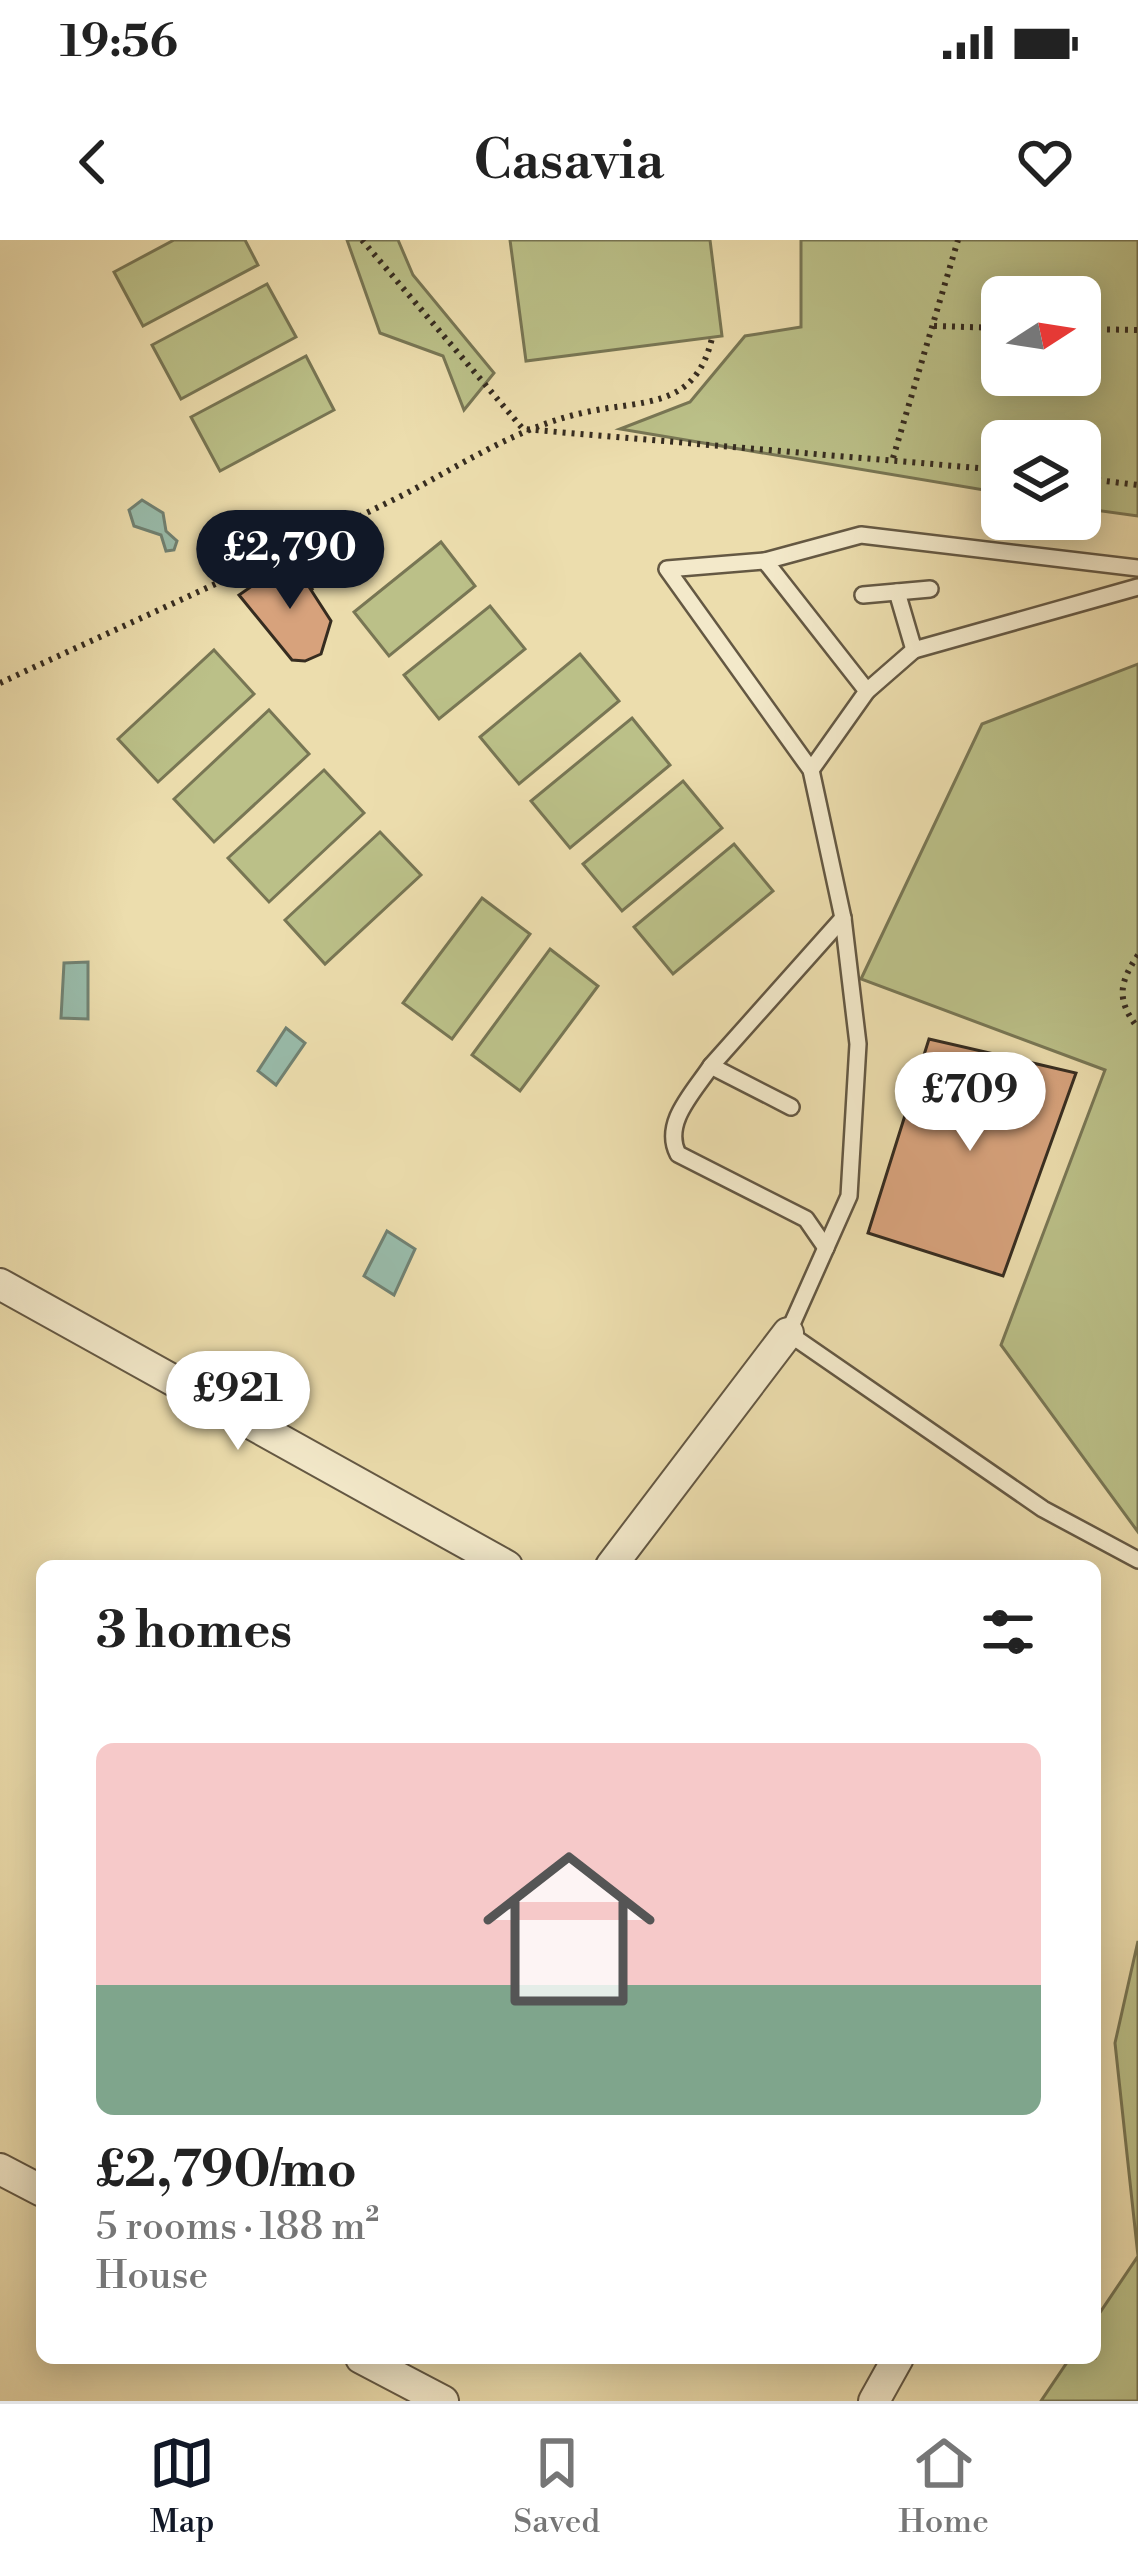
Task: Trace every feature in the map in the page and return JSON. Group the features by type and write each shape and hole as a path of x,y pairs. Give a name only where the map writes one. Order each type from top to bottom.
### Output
{"street":[{"path":"0,1284 496,1560"},
{"path":"615,1560 788,1333"},
{"path":"0,2169 36,2188"},
{"path":"372,2364 443,2401"},
{"path":"874,2401 895,2364"}],"lane":[{"path":"1138,568 861,535 765,561 667,569 811,770 843,918 858,1044 849,1196 788,1333 1042,1509 1138,1560"},
{"path":"765,561 867,691"},
{"path":"811,770 867,691 914,650 1138,587"},
{"path":"863,596 930,590"},
{"path":"897,592 914,650"},
{"path":"826,1249 806,1219 678,1154 671,1129 712,1066 843,918"},
{"path":"712,1066 791,1108"}],"path":[{"path":"362,240 523,430 981,468"},
{"path":"893,458 958,240"},
{"path":"934,326 981,327"},
{"path":"1101,329 1138,330"},
{"path":"0,683 323,533 523,430 584,412 666,399 706,363 712,338"},
{"path":"1101,481 1138,485"},
{"path":"310,589 325,575 323,533"},
{"path":"1138,955 1120,986 1121,1000 1138,1028"}],"green space":[{"path":"174,240 245,240 258,265 143,326 114,272"},
{"path":"347,240 398,240 413,275 494,373 464,410 443,356 380,333"},
{"path":"510,240 710,240 722,336 526,361"},
{"path":"801,240 1138,240 1138,516 1101,511 1101,420 981,420 981,489 620,429 690,402 745,336 801,327"},
{"path":"267,284 296,337 181,399 152,345"},
{"path":"306,356 334,410 220,471 191,417"},
{"path":"441,542 475,586 389,656 354,612"},
{"path":"490,606 525,649 439,719 404,675"},
{"path":"214,650 254,694 158,782 118,739"},
{"path":"580,654 619,701 519,784 480,737"},
{"path":"1138,664 1138,1532 1001,1345 1105,1070 861,979 982,724"},
{"path":"269,710 309,754 214,842 174,799"},
{"path":"632,718 670,765 570,848 531,801"},
{"path":"324,770 364,813 269,902 228,858"},
{"path":"683,781 722,828 622,911 583,864"},
{"path":"380,832 421,875 325,964 285,920"},
{"path":"734,844 773,891 673,974 634,927"},
{"path":"482,898 530,934 452,1039 403,1003"},
{"path":"550,949 598,986 520,1091 472,1055"},
{"path":"1138,1941 1138,2256 1115,2043"},
{"path":"1138,2256 1138,2401 1041,2401 1066,2364 1101,2364 1101,2311"}],"shaded area":[{"path":"142,500 163,513 166,531 177,541 174,550 166,551 161,535 134,526 129,510"},
{"path":"88,962 88,1019 61,1018 64,963"},
{"path":"286,1028 305,1043 276,1085 258,1071"},
{"path":"387,1231 415,1249 394,1295 364,1276"}],"building":[{"path":"291,559 331,621 321,654 305,661 292,660 239,595"},
{"path":"929,1039 1076,1073 1003,1276 868,1233"}]}
